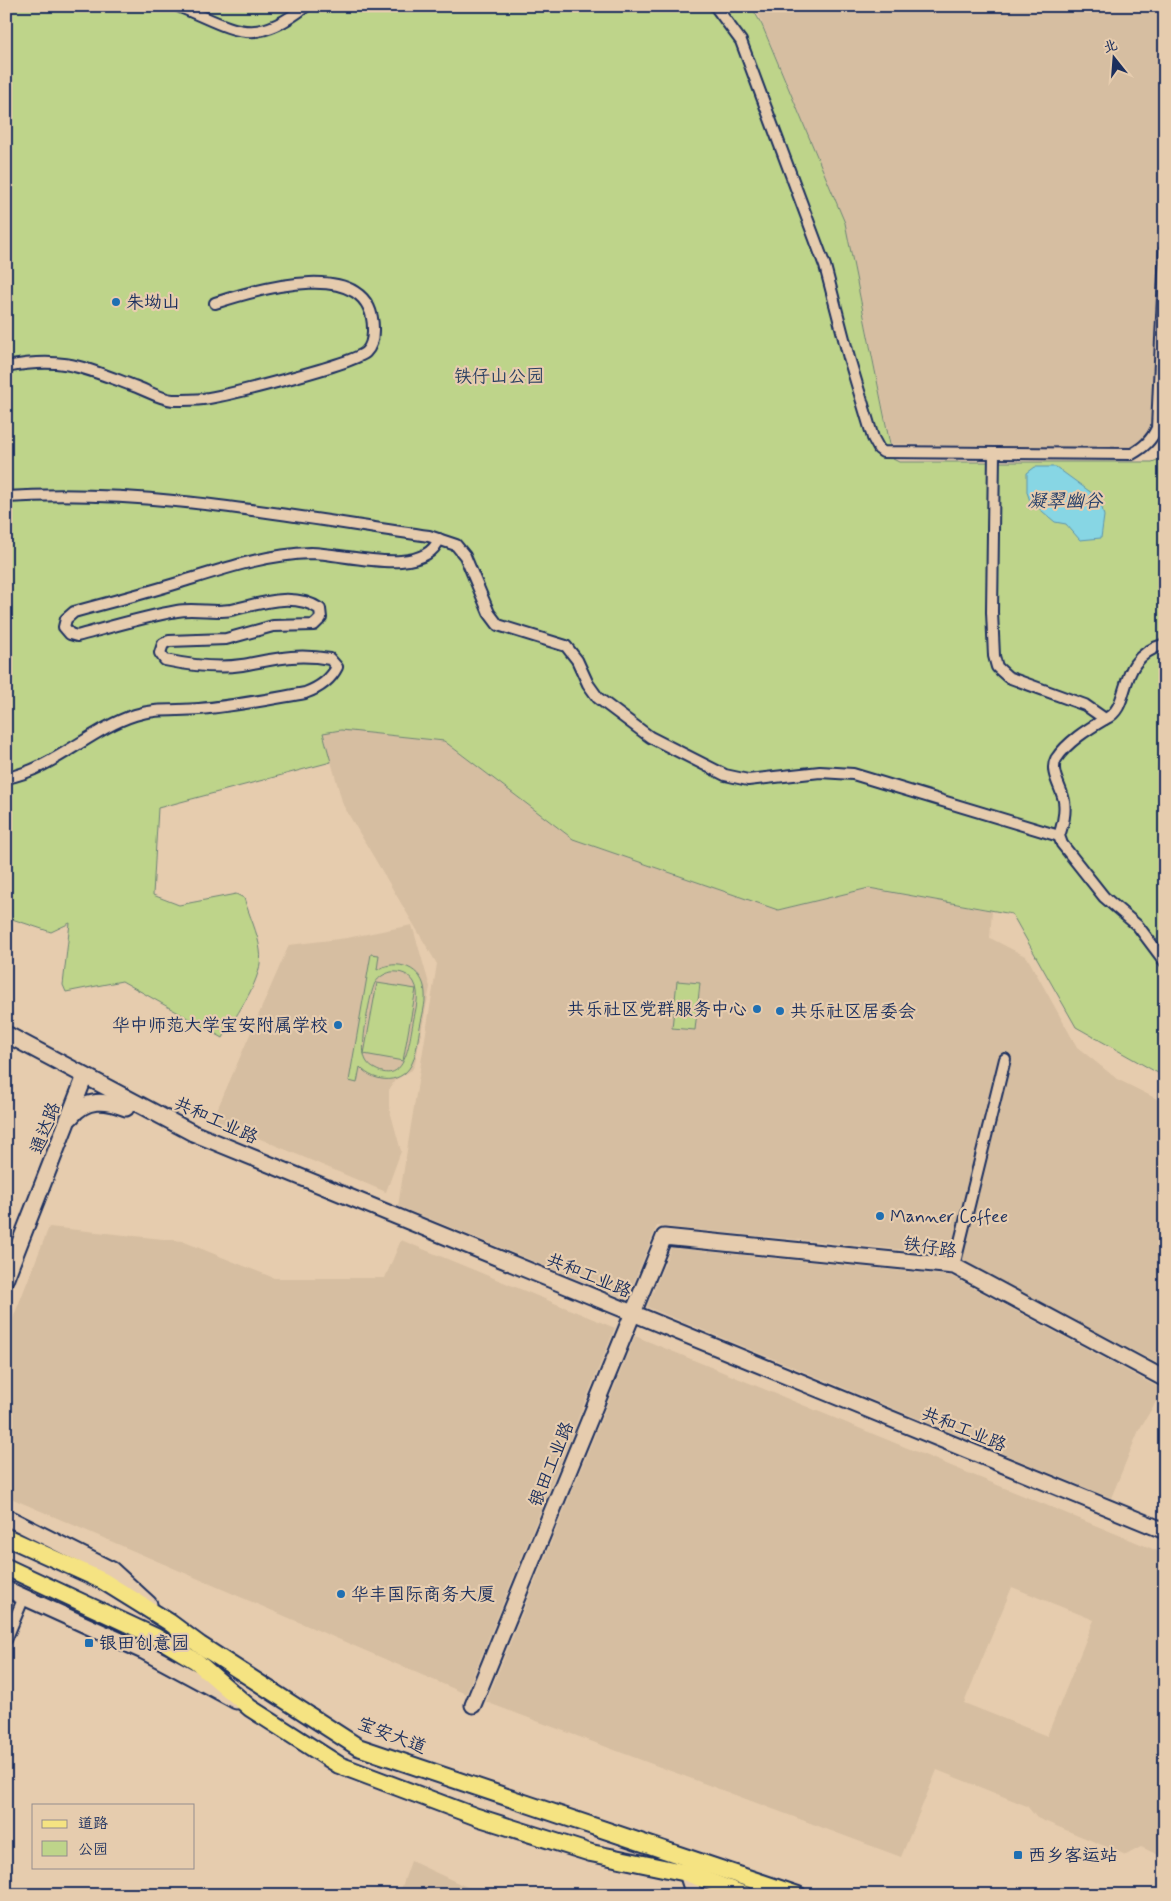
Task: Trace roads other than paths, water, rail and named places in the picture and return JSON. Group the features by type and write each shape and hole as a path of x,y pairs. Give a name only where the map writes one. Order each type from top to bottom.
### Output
{"main road":[{"name":"宝安大道","path":"6,1537 103,1581 169,1622 200,1645 358,1748 798,1895"},
{"path":"6,1568 156,1637 196,1661 250,1708 339,1765 450,1807 592,1853 687,1873 745,1895"}],"street":[{"path":"178,6 243,32 262,32 280,26 306,6"},
{"path":"715,6 741,41 826,266 849,358 873,438 879,449 889,454 1132,454 1144,448 1152,439 1156,428 1165,250"},
{"path":"6,367 50,361 72,363 171,400 204,398 280,380 352,359 366,352 373,339 373,324 366,304 353,291 338,285 318,282 272,286 215,303"},
{"path":"994,453 992,612 994,656 997,667 1008,677 1085,705 1104,719"},
{"path":"6,496 58,493 188,502 456,545 465,556 489,613 498,625 566,646 577,660 588,684 598,698 650,737 725,775 748,780 820,772 853,774 1059,836"},
{"path":"6,778 20,775 48,762 134,715 159,709 198,709 305,693 316,689 332,677 337,667 330,659 311,655 265,659 241,665 210,666 165,660 160,653 163,644 169,641 226,639 273,626 314,625 321,618 320,609 313,604 290,600 268,600 230,610 178,611 77,636 70,634 64,627 66,619 74,612 283,555 321,554 394,562 410,561 425,555 437,543"},
{"path":"1165,644 1156,646 1139,658 1129,671 1120,706 1113,715 1104,719 1074,741 1056,760 1054,771 1064,801 1064,822 1059,836 1062,844 1104,896 1138,926 1165,962"},
{"name":"共和工业路","path":"8,1040 84,1080 193,1133 1165,1542"},
{"path":"954,1266 1005,1059"},
{"name":"共和工业路","path":"84,1080 126,1108 188,1142 1165,1531"},
{"name":"通达路","path":"6,1278 84,1080"},
{"path":"64,1129 74,1113 89,1103 107,1102 126,1108"},
{"name":"铁仔路","path":"664,1237 954,1266 1165,1379"},
{"name":"银田工业路","path":"473,1706 664,1237"},
{"path":"6,1517 112,1570 169,1622"},
{"path":"6,1589 143,1651 250,1708"},
{"path":"6,1640 24,1597"},
{"path":"687,1873 694,1895"}],"water":[{"name":"凝翠幽谷","path":"1035,467 1056,467 1100,499 1104,516 1101,538 1080,540 1066,524 1055,522 1030,501 1027,492 1027,473"}],"place":[{"name":"朱坳山","path":"116,302"},
{"name":"共乐社区党群服务中心","path":"757,1009"},
{"name":"共乐社区居委会","path":"780,1011"},
{"name":"华中师范大学宝安附属学校","path":"338,1025"},
{"name":"Manner Coffee","path":"880,1216"},
{"name":"华丰国际商务大厦","path":"341,1594"},
{"name":"银田创意园","path":"89,1643"},
{"name":"西乡客运站","path":"1018,1855"}],"park label":[{"name":"铁仔山公园","path":"499,376"}]}
